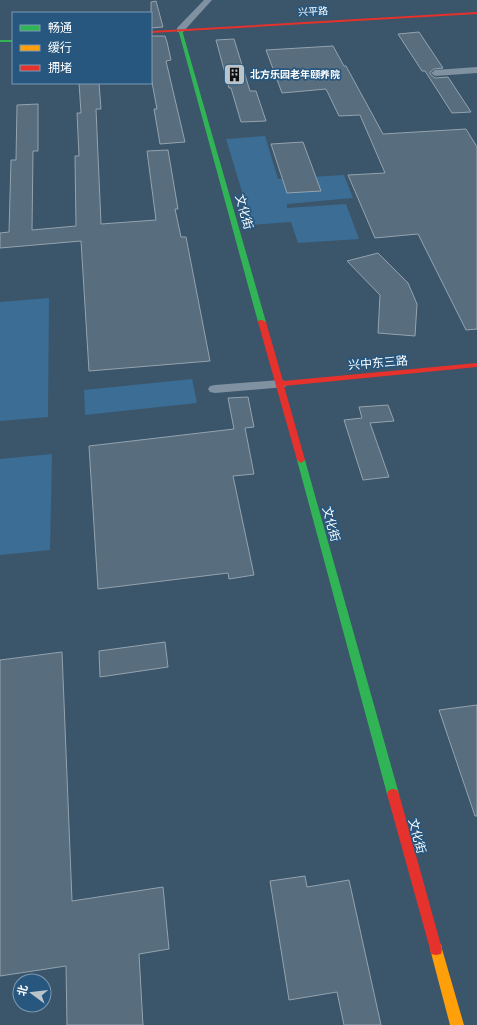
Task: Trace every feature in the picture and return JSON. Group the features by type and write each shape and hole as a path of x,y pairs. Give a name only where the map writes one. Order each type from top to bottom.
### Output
{"street":[{"path":"180,30 208,0"},
{"name":"兴平路","path":"152,32 477,13"},
{"name":"文化街","path":"180,30 280,384 457,1025"},
{"path":"0,41 12,41"},
{"path":"435,73 477,70"},
{"name":"兴中东三路","path":"280,384 477,366"},
{"path":"216,389 280,384"}],"shaded area":[{"path":"265,136 278,179 344,175 353,198 287,204 287,208 346,204 359,239 298,243 291,222 252,225 226,139"},
{"path":"49,298 48,417 0,421 0,302"},
{"path":"192,379 197,403 85,415 84,390"},
{"path":"52,454 50,550 0,555 0,459"}],"building":[{"path":"156,1 163,27 152,28 151,2"},
{"path":"419,32 443,68 434,69 430,72 430,74 435,78 448,77 471,112 452,113 425,71 422,71 398,34"},
{"path":"152,36 165,36 171,60 166,61 185,142 160,144 154,109 157,109 152,82"},
{"path":"234,39 250,91 256,91 266,121 241,122 231,88 229,88 216,40"},
{"path":"333,46 344,66 346,66 383,134 466,129 477,147 477,329 466,330 418,234 375,238 348,175 385,173 360,115 339,116 326,89 282,93 266,50"},
{"path":"79,84 99,84 101,109 96,109 101,224 156,220 147,151 168,150 178,209 175,209 181,237 186,237 210,361 89,371 81,241 0,248 0,233 9,232 11,160 16,160 17,105 38,104 38,151 33,151 32,230 76,226 75,156 79,156 77,113 81,113"},
{"path":"303,142 321,191 287,193 271,144"},
{"path":"378,253 408,283 417,304 415,336 378,333 380,295 347,261"},
{"path":"248,397 254,427 245,428 254,474 233,476 254,575 229,579 228,573 98,589 89,446 234,429 228,398"},
{"path":"388,405 394,421 370,423 389,477 363,480 344,420 362,418 359,407"},
{"path":"165,642 168,667 100,677 99,651"},
{"path":"62,652 72,901 163,887 169,949 139,954 143,1025 67,1025 66,966 0,976 0,660"},
{"path":"477,705 477,816 475,816 439,710"},
{"path":"305,876 307,887 349,880 381,1025 344,1025 337,992 289,1000 270,881"}],"traffic: fast":[{"path":"180,30 262,322"},
{"path":"0,41 12,41"},
{"path":"301,460 393,794"}],"traffic: slow":[{"path":"436,949 457,1025"}],"traffic: jam":[{"path":"152,32 477,13"},
{"path":"262,322 301,460"},
{"path":"280,384 477,365"},
{"path":"393,794 436,949"}],"place":[{"name":"北方乐园老年颐养院","path":"235,75"}]}
